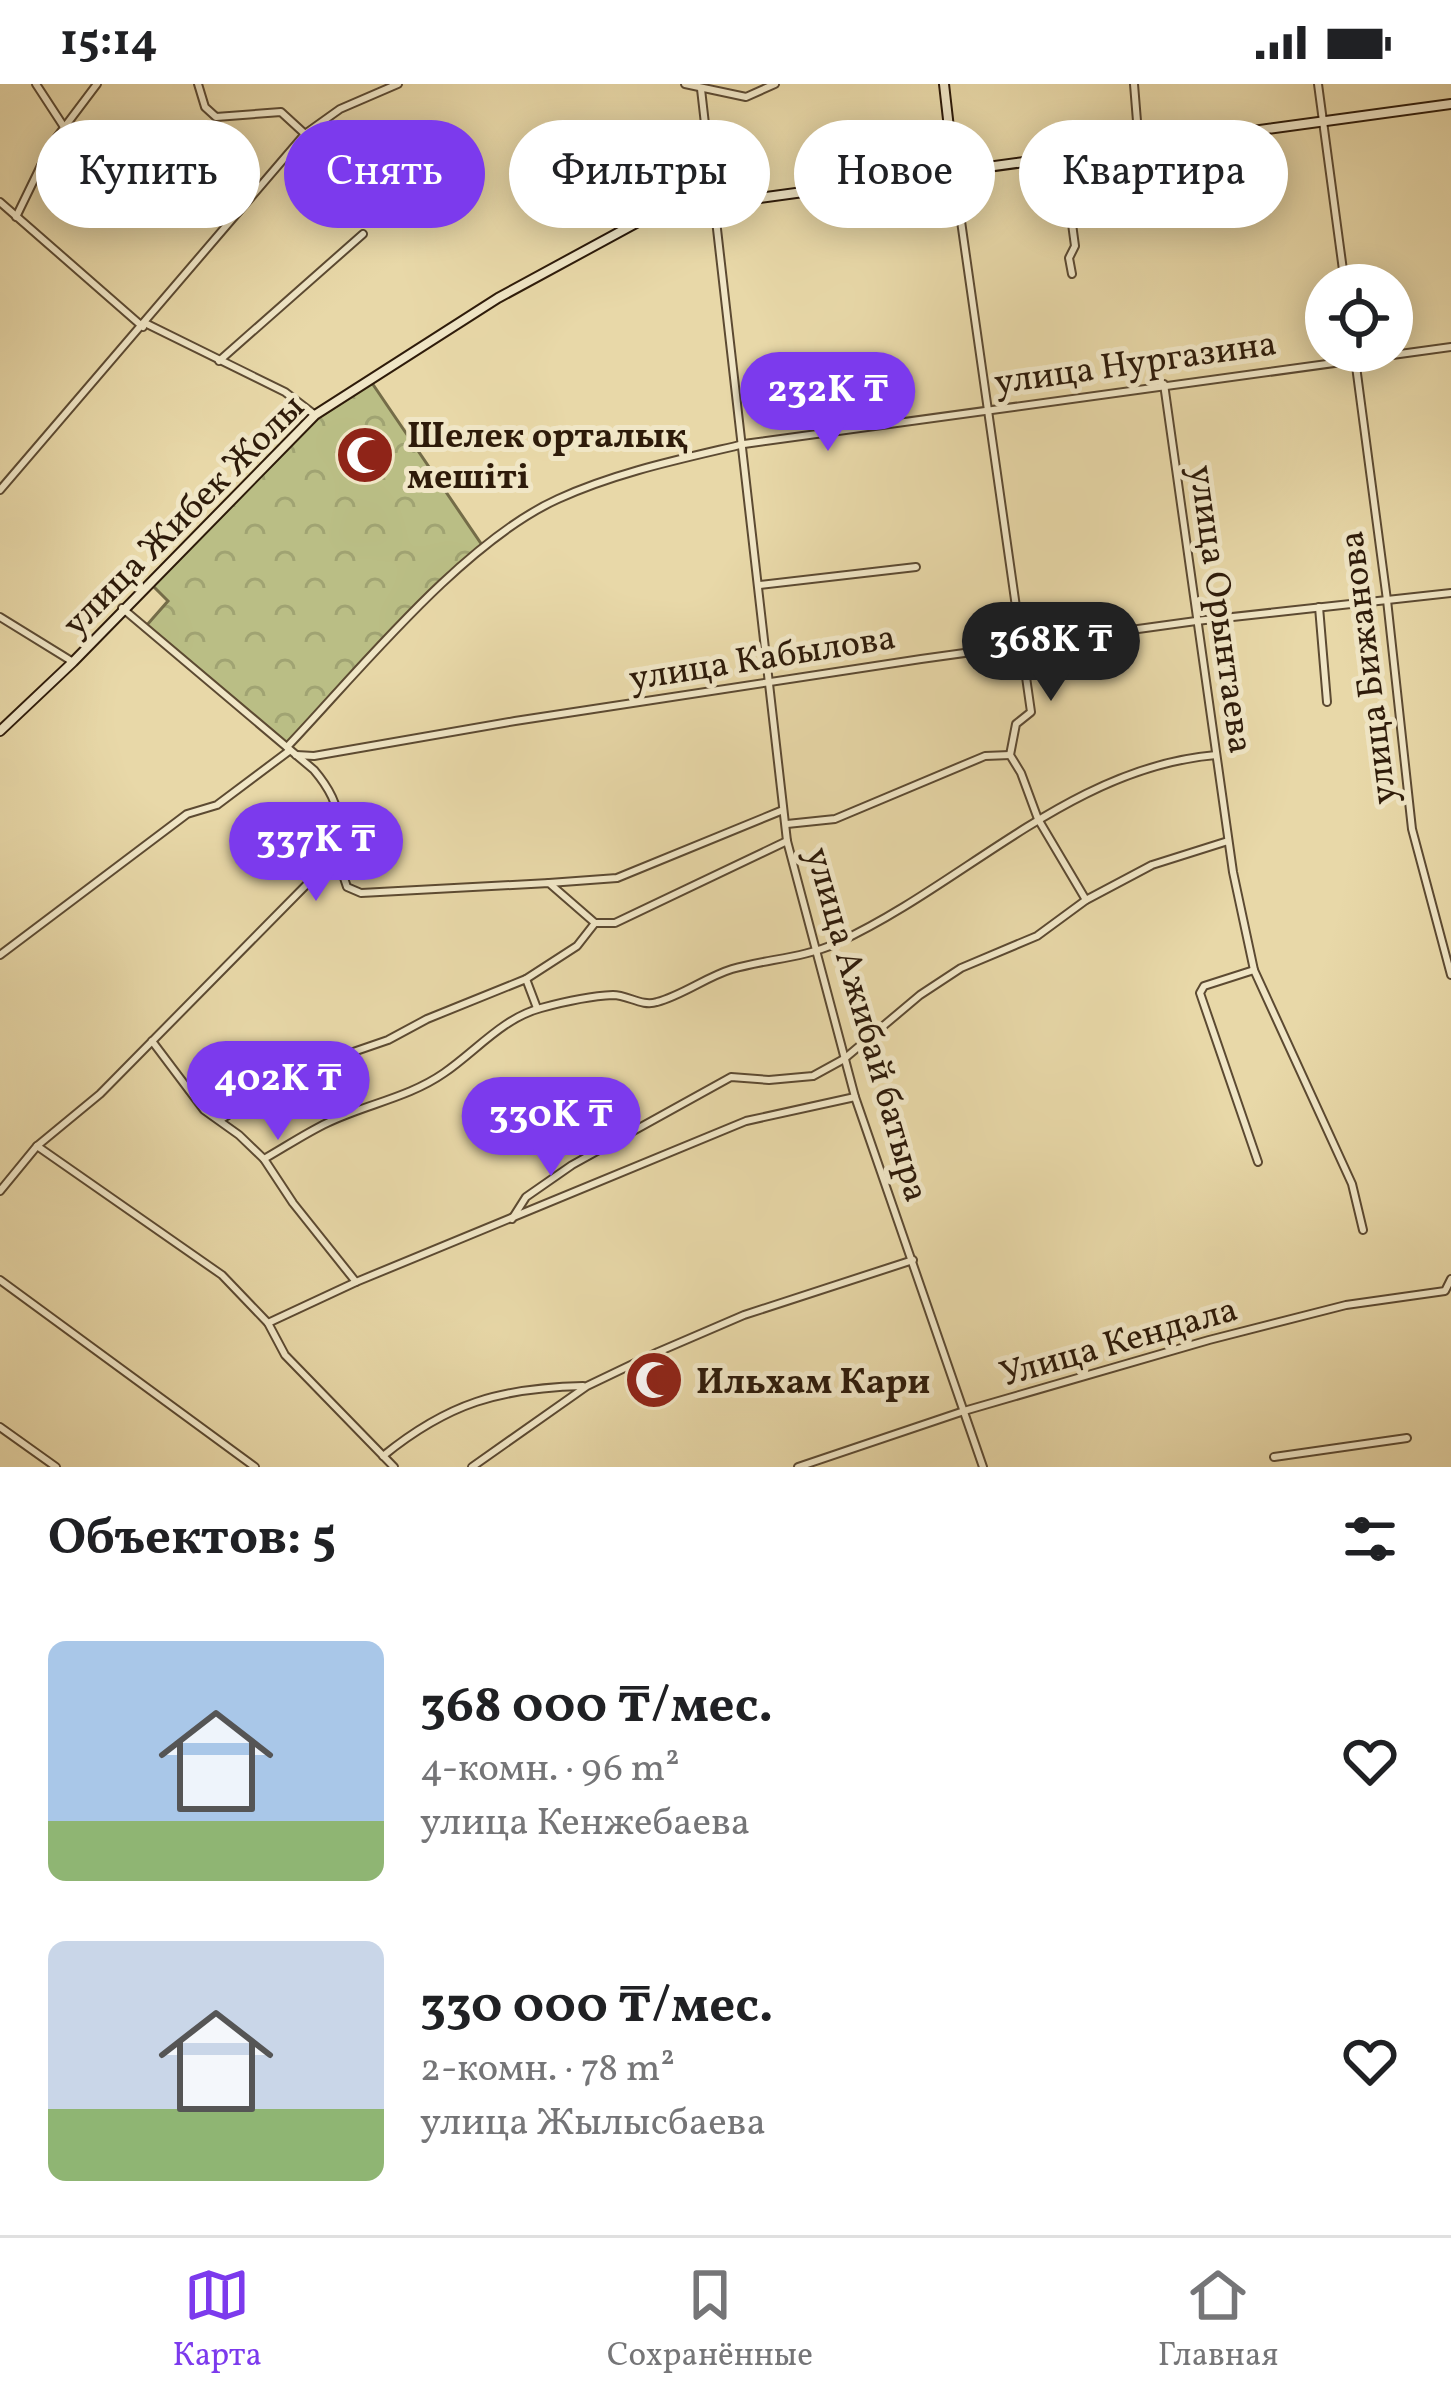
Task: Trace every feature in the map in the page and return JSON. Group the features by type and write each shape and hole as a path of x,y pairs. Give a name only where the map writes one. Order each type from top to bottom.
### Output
{"main road":[{"path":"944,84 948,120"},
{"name":"улица Жибек Жолы","path":"1288,126 1451,104"},
{"name":"улица Жибек Жолы","path":"0,731 315,415 498,298 627,228"}],"street":[{"path":"36,84 62,120"},
{"path":"67,120 97,84"},
{"path":"198,84 205,106 216,117 281,112 290,120"},
{"path":"325,120 398,84"},
{"path":"685,84 746,97 775,84"},
{"path":"1134,84 1137,120"},
{"path":"1318,84 1342,264"},
{"name":"улица Ажибай батыра","path":"701,89 705,120"},
{"path":"0,490 284,159"},
{"path":"16,217 36,178"},
{"path":"2,207 144,325 285,392 315,415"},
{"name":"улица Ажибай батыра","path":"718,228 787,841 855,1097 983,1467"},
{"path":"962,228 1031,712 1016,724 1010,755 1022,773 1038,819 1086,900"},
{"path":"1072,274 1073,228"},
{"path":"219,361 363,234"},
{"name":"улица Нургазина","path":"1413,349 1451,346"},
{"name":"улица Нургазина","path":"0,955 187,814 217,805 291,750 450,576 512,526 556,500 632,472 744,444 1305,362"},
{"name":"улица Бижанова","path":"1356,372 1388,600 1412,829 1451,975"},
{"name":"улица Орынтаева","path":"1164,384 1228,841 1254,970 1352,1184 1363,1230"},
{"path":"760,584 916,567"},
{"name":"улица Кабылова","path":"291,750 314,757 515,721 1020,645 1451,593"},
{"path":"1319,607 1327,702"},
{"path":"0,1191 37,1146 100,1094 316,874 334,848 339,830 333,798 314,770 122,608"},
{"path":"0,616 73,662"},
{"path":"787,824 836,819 985,756 1010,755"},
{"path":"264,1159 329,1121 405,1095 537,1008 619,995 657,1002 730,970 814,952 942,883 1038,819 1121,778 1173,758 1216,755"},
{"path":"334,848 347,887 362,893 617,878 785,809"},
{"path":"548,883 595,922 615,922 787,841"},
{"path":"512,1219 526,1197 572,1165 731,1077 813,1076 844,1058 961,968 1037,936 1086,900 1153,865 1228,841"},
{"path":"220,1120 301,1070 388,1040 526,979 577,946 595,922"},
{"path":"1254,970 1204,986 1200,994 1258,1162"},
{"path":"526,979 537,1008"},
{"path":"152,1041 204,1111 264,1159 356,1282"},
{"path":"268,1323 746,1121 855,1097"},
{"path":"37,1146 203,1259 240,1291 268,1323 285,1355 394,1467"},
{"path":"472,1467 587,1386 744,1316 913,1260"},
{"name":"Улица Кендала","path":"798,1467 964,1411 1346,1305 1445,1292 1451,1279"},
{"path":"0,1280 255,1467"},
{"path":"383,1456 424,1426 476,1400 520,1389 587,1386"},
{"path":"0,1427 56,1467"},
{"path":"1274,1457 1407,1438"}],"green space":[{"path":"372,383 482,545 448,574 286,745 146,626 168,601 153,586 318,418"}],"place":[{"name":"Шелек орталық мешіті","path":"365,455"},
{"name":"Ильхам Кари","path":"654,1380"}]}
